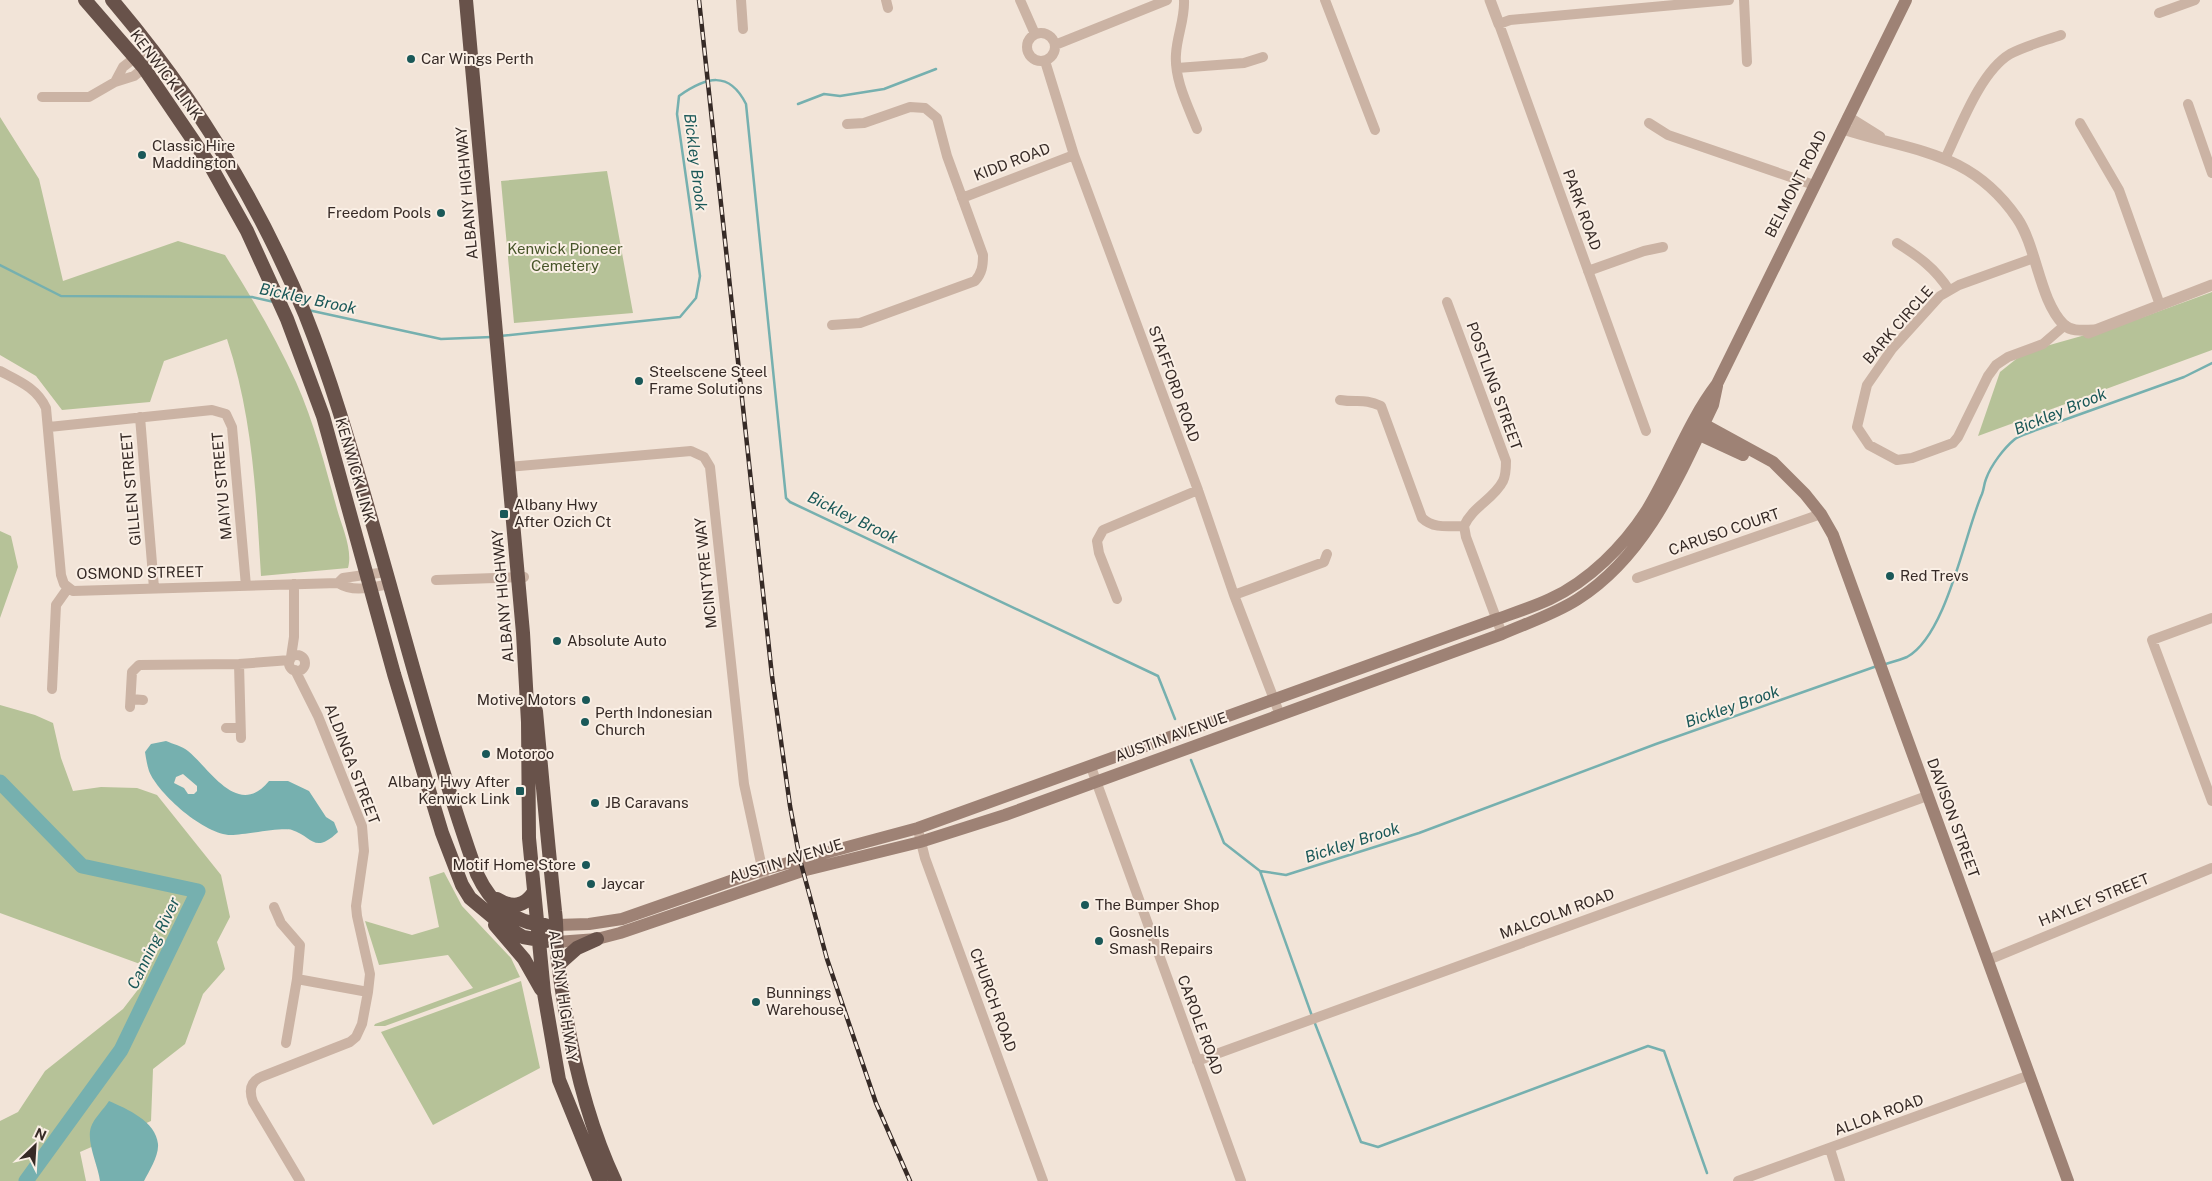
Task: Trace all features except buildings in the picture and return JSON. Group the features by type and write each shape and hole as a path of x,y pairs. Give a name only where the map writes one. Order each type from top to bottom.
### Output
{"highway":[{"name":"KENWICK LINK","path":"85,0 139,62 220,181 247,231 287,319 323,416 368,581 442,833 462,885 470,898 500,923 523,937 538,941 557,942"},
{"name":"KENWICK LINK","path":"112,0 154,51 203,119 234,170 280,259 304,314 326,370 341,416 467,846 484,888 492,900 511,915 537,924 556,926"},
{"name":"ALBANY HIGHWAY","path":"466,0 499,325"},
{"name":"ALBANY HIGHWAY","path":"474,0 511,467 559,964 571,1038 582,1086 603,1155 615,1181"},
{"name":"ALBANY HIGHWAY","path":"521,577 527,688 529,838 544,993 559,1080 600,1181"},
{"path":"484,888 511,906 525,902 534,892"},
{"path":"470,898 524,958 544,993"},
{"path":"559,964 577,948 597,939"}],"main road":[{"name":"BELMONT ROAD","path":"1697,427 1713,406 1717,384 1906,0"},
{"name":"DAVISON STREET","path":"1697,427 1787,478 1805,494 1821,514 1833,535 2068,1181"},
{"name":"AUSTIN AVENUE","path":"556,926 622,920 918,828 1091,767 1551,598 1572,586 1600,565 1622,542 1643,515 1697,427"},
{"name":"AUSTIN AVENUE","path":"557,942 597,939 764,876 802,871 920,842 1096,782 1502,634 1559,610 1593,589 1623,561 1646,534 1697,427"}],"street":[{"path":"741,0 744,29"},
{"path":"1020,0 1035,34"},
{"path":"1055,45 1167,0"},
{"path":"1184,0 1183,24 1176,54 1177,68 1183,91 1197,128"},
{"path":"1326,0 1375,130"},
{"name":"PARK ROAD","path":"1490,0 1646,430"},
{"path":"1499,24 1510,20 1730,0"},
{"path":"1744,0 1747,62"},
{"path":"2159,13 2196,0"},
{"path":"1035,34 1048,35 1055,45 1053,55 1044,61 1036,60 1029,54 1027,44 1035,34"},
{"path":"1945,158 1982,84 1994,67 2014,52 2061,35"},
{"path":"42,97 89,97 114,82 134,76 139,62 154,51"},
{"path":"1177,68 1244,62 1263,57"},
{"name":"STAFFORD ROAD","path":"1044,61 1074,155 1198,490 1234,595 1280,715"},
{"path":"2188,104 2212,173"},
{"path":"832,326 860,323 975,281 983,266 983,255 962,198 937,118 925,108 910,106 864,123 847,124"},
{"path":"2080,122 2119,190 2160,305"},
{"path":"1649,123 1668,136 1814,185"},
{"path":"1845,123 1884,139 1945,158 1965,167 1981,178 2002,197 2018,220 2034,258 2050,301 2052,320 2073,337 2081,337 2094,330 2212,285"},
{"name":"KIDD ROAD","path":"962,198 1074,155"},
{"path":"1896,243 1927,262 1939,274 1949,290"},
{"path":"1588,271 1644,250 1663,247"},
{"name":"BARK CIRCLE","path":"2034,258 1949,290 1940,296 1892,349 1867,385 1857,427 1868,445 1897,460 1912,458 1953,443 1958,437 1988,376 1996,365 2008,357 2043,344 2062,328"},
{"name":"POSTLING STREET","path":"1447,302 1506,461 1504,478 1500,487 1468,515 1464,526"},
{"name":"OSMOND STREET","path":"0,371 24,383 42,398 46,408 61,576 68,588 77,592 338,583 346,588 368,581 388,578"},
{"path":"1340,400 1352,402 1369,400 1381,406 1422,518 1429,524 1438,527 1464,526 1466,537 1502,634"},
{"name":"MAIYU STREET","path":"49,426 212,410 226,414 230,419 232,427 246,586"},
{"name":"GILLEN STREET","path":"140,417 154,588"},
{"name":"MCINTYRE WAY","path":"511,467 691,451 704,458 710,467 744,784 764,876"},
{"path":"1117,599 1099,554 1097,541 1103,530 1198,490"},
{"name":"CARUSO COURT","path":"1637,578 1821,514"},
{"path":"1234,595 1324,562 1327,554"},
{"path":"436,580 521,577"},
{"name":"ALDINGA STREET","path":"294,584 295,663 301,683 318,716 362,826 364,850 356,906 359,932 370,974 359,1031 350,1042 261,1076 255,1079 251,1087 250,1094 253,1102 300,1181"},
{"path":"52,689 56,605 68,588"},
{"path":"2212,618 2152,640 2212,801"},
{"path":"143,700 130,703 132,672 139,665 295,663"},
{"path":"226,728 240,733 239,664"},
{"name":"CAROLE ROAD","path":"1091,767 1241,1181"},
{"name":"MALCOLM ROAD","path":"1197,1061 1927,796"},
{"name":"CHURCH ROAD","path":"918,828 924,858 1043,1181"},
{"name":"HAYLEY STREET","path":"1988,960 2212,868"},
{"path":"274,906 281,923 300,945 297,979 286,1043"},
{"path":"297,979 368,992"},
{"name":"ALLOA ROAD","path":"1738,1181 2030,1075"},
{"path":"1830,1149 1840,1181"}],"green space":[{"path":"0,117 39,179 63,281 178,241 225,255 272,333 302,397 319,444 346,538 349,554 348,568 261,576 255,486 248,427 243,398 227,339 164,361 150,402 62,410 36,376 0,355"},
{"name":"Kenwick Pioneer Cemetery","path":"607,171 633,313 514,323 501,181"},
{"path":"2212,292 2212,350 1978,436 2000,372 2025,352 2124,324"},
{"path":"0,531 11,536 18,567 0,618"},
{"path":"0,705 35,715 53,723 61,758 73,791 101,787 137,788 157,795 221,875 230,917 217,942 225,969 203,994 185,1044 153,1069 151,1121 80,1152 86,1181 0,1181 0,1121 18,1112 45,1071 123,1009 143,983 140,964 0,913"},
{"path":"444,872 462,906 511,958 520,977 385,1026 374,1026 375,1024 473,988 448,955 379,965 365,921 412,935 439,927 429,877"},
{"path":"521,981 540,1068 433,1125 381,1032"}],"water":[{"path":"166,741 183,748 225,787 236,793 246,795 258,791 269,781 288,781 309,791 326,817 334,822 338,832 330,839 318,843 287,829 231,835 208,828 184,812 162,791 154,780 149,771 145,752 151,744","holes":["183,774 197,786 197,791 194,794 188,794 184,788 174,783 176,777"]},
{"path":"109,1101 146,1122 156,1136 158,1144 157,1153 144,1181 100,1181 91,1146 90,1133 94,1120"}],"waterway":[{"path":"798,104 824,94 840,96 884,89 936,69"},
{"name":"Bickley Brook","path":"500,336 680,317 696,298 700,276 677,114 679,96 698,84 708,81 716,80 732,86 746,104 786,498 790,502 1158,676 1175,719"},
{"name":"Bickley Brook","path":"0,265 61,296 252,297 274,302"},
{"name":"Bickley Brook","path":"308,310 441,339 492,337"},
{"name":"Bickley Brook","path":"1885,664 1907,657 1921,645 1933,628 1953,582 1985,481 1998,457 2011,443 2017,438 2036,430 2184,377 2212,363"},
{"name":"Bickley Brook","path":"1191,760 1224,843 1260,871 1286,875 1419,833 1656,744 1877,666"},
{"name":"Canning River","path":"0,782 82,866 198,891 121,1050 26,1181"},
{"path":"1260,871 1312,1016"},
{"path":"1314,1021 1361,1142 1378,1147 1648,1046 1664,1051 1707,1173"}],"railway":[{"path":"699,0 772,676 790,806 800,860 827,959 876,1103 910,1181"}],"place":[{"name":"Car Wings Perth","path":"411,59"},
{"name":"Classic Hire Maddington","path":"142,155"},
{"name":"Freedom Pools","path":"441,213"},
{"name":"Steelscene Steel Frame Solutions","path":"639,381"},
{"name":"Albany Hwy After Ozich Ct","path":"504,514"},
{"name":"Red Trevs","path":"1890,576"},
{"name":"Absolute Auto","path":"557,641"},
{"name":"Motive Motors","path":"586,700"},
{"name":"Perth Indonesian Church","path":"585,722"},
{"name":"Motoroo","path":"486,754"},
{"name":"Albany Hwy After Kenwick Link","path":"520,791"},
{"name":"JB Caravans","path":"595,803"},
{"name":"Motif Home Store","path":"586,865"},
{"name":"Jaycar","path":"591,884"},
{"name":"The Bumper Shop","path":"1085,905"},
{"name":"Gosnells Smash Repairs","path":"1099,941"},
{"name":"Bunnings Warehouse","path":"756,1002"}]}
